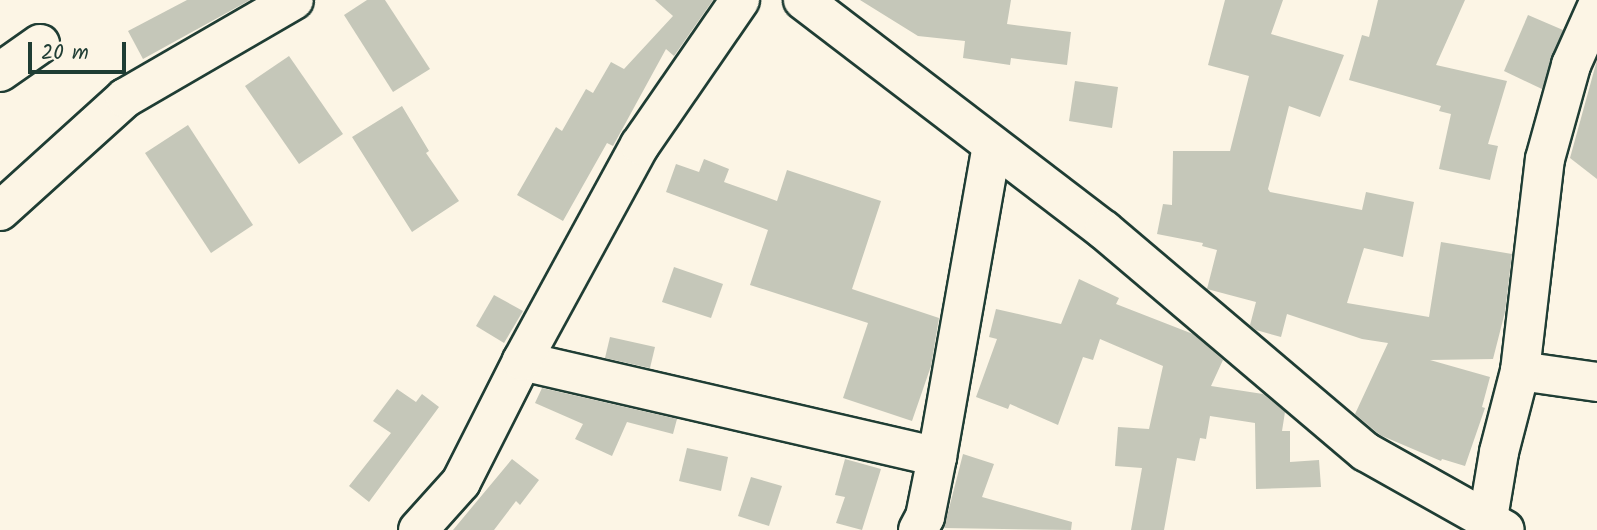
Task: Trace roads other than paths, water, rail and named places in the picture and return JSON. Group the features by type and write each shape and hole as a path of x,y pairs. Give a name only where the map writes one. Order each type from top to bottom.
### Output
{"street":[{"path":"0,211 125,98 294,0"},
{"path":"418,530 461,482 522,361 640,145 740,0"},
{"path":"803,0 1104,230 1366,453 1493,527 1499,453 1520,371 1545,159 1571,65 1597,7"},
{"path":"0,37 40,44 0,72"},
{"path":"918,530 925,517 937,457 992,146"},
{"path":"522,361 937,457"},
{"path":"1520,371 1597,382"}]}
